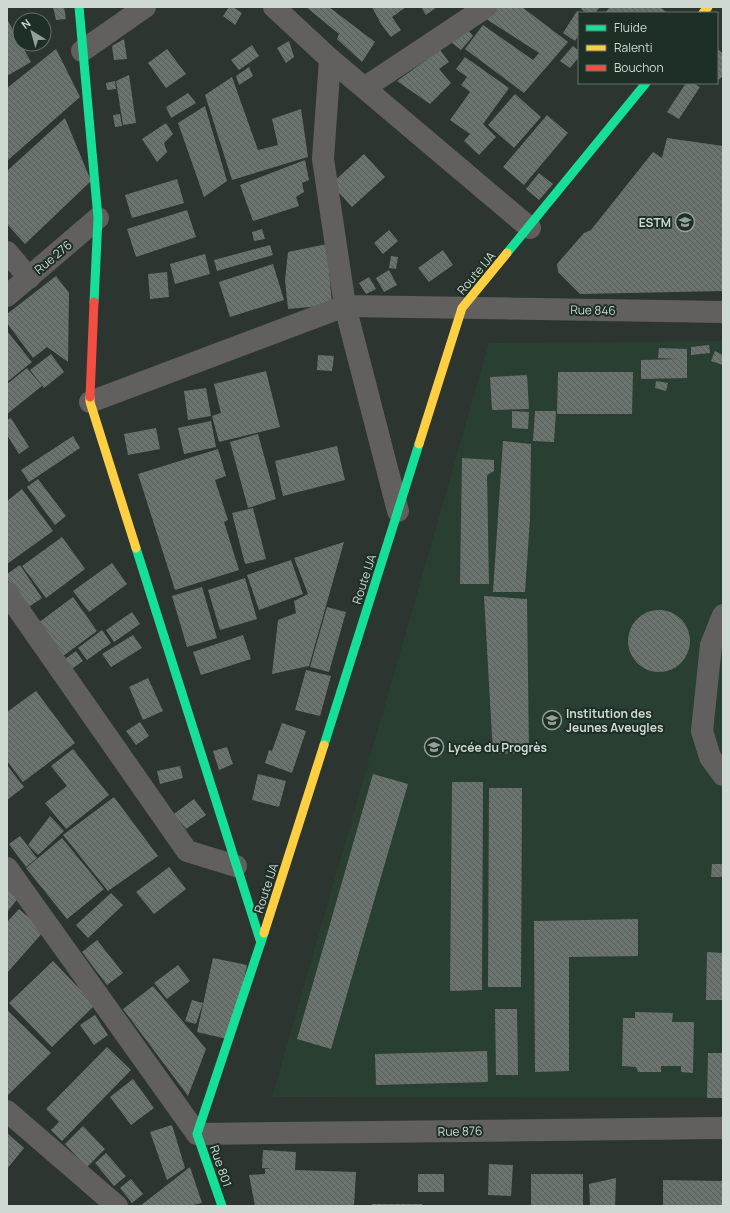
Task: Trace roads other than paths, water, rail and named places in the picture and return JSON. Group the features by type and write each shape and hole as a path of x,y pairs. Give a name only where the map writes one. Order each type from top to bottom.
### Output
{"street":[{"path":"79,7 98,218 90,402 261,943"},
{"path":"82,51 145,7"},
{"path":"274,7 330,59 530,228"},
{"path":"364,88 486,7"},
{"path":"330,59 323,159 345,306 398,510"},
{"name":"Route IJA","path":"197,1134 261,943 462,308 530,228 645,84"},
{"name":"Rue 276","path":"7,296 98,218"},
{"path":"7,252 29,278"},
{"path":"90,402 345,306"},
{"name":"Rue 846","path":"345,306 723,312"},
{"path":"7,593 188,851 236,866"},
{"path":"723,615 711,645 702,731 710,757 723,775"},
{"path":"7,868 197,1134"},
{"path":"7,1111 116,1206"},
{"name":"Rue 876","path":"197,1134 723,1128"},
{"name":"Rue 801","path":"197,1134 222,1206"}],"place":[{"name":"ESTM","path":"685,222"},
{"name":"Institution des Jeunes Aveugles","path":"552,720"},
{"name":"Lycée du Progrès","path":"434,747"}]}
